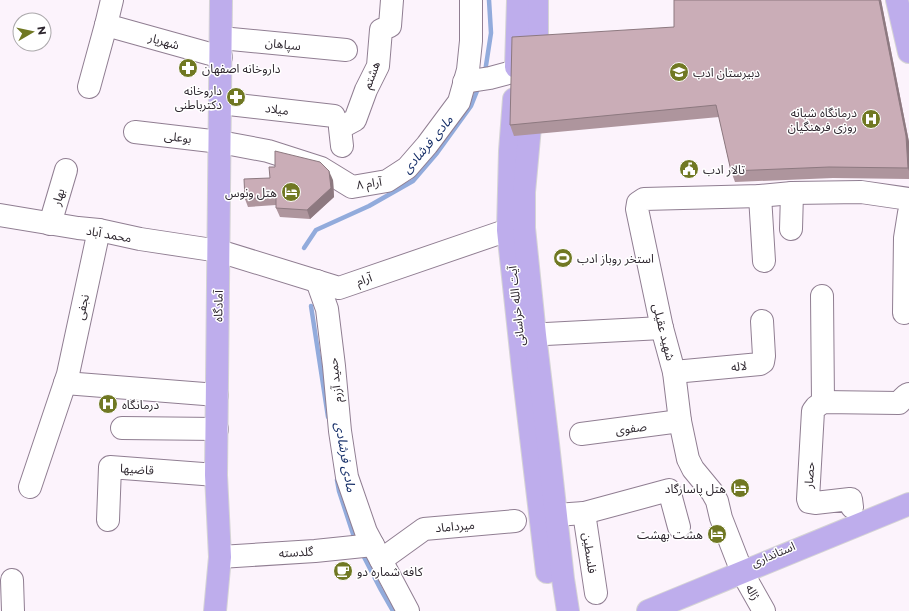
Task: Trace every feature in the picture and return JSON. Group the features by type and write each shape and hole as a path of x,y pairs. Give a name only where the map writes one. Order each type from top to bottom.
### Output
{"main road":[{"name":"آمادگاه","path":"215,611 220,556 216,475 221,0"},
{"name":"آیت الله خراسانی","path":"518,0 516,71 510,151 508,230 533,335 568,611"},
{"name":"آیت الله خراسانی","path":"537,0 535,80 524,192 524,228 533,335 540,517 553,611"},
{"path":"897,0 909,52"},
{"name":"استانداری","path":"648,611 741,570 909,504"}],"street":[{"path":"89,87 112,0"},
{"name":"هشتم","path":"342,146 340,128 355,120 366,90 378,66 381,30 390,26 392,0"},
{"name":"۸ آرام","path":"220,142 268,151 321,168 352,187 387,181 407,168 427,145 459,102 468,70 471,41 471,0"},
{"name":"شهریار","path":"106,25 221,48"},
{"name":"سپاهان","path":"221,48 346,50"},
{"path":"464,82 490,78 516,71"},
{"name":"میلاد","path":"220,103 334,116"},
{"name":"بوعلی","path":"135,132 220,142"},
{"name":"بهار","path":"50,224 66,170"},
{"name":"شهید عقیلی","path":"741,570 721,518 717,501 712,492 693,469 688,459 680,422 674,372 662,328 637,209 638,203 644,199 760,196 792,193 862,192 909,199"},
{"path":"791,229 792,193"},
{"path":"760,196 764,261"},
{"path":"904,313 905,238 909,213"},
{"name":"محمد آباد","path":"0,215 50,224 99,230 140,239 219,251"},
{"name":"نجفی","path":"30,487 68,374 99,230"},
{"name":"آرام","path":"219,251 339,288 508,230"},
{"name":"حمید آزرم","path":"317,281 327,309 340,432 347,477 366,532 408,611"},
{"path":"822,296 823,402 898,403 902,398 909,394"},
{"name":"لاله","path":"674,372 760,364 763,362 764,356 762,321"},
{"path":"533,335 662,328"},
{"path":"65,383 217,395"},
{"name":"حصار","path":"823,402 816,407 814,411 808,499 809,502 815,503 851,499 852,507"},
{"name":"صفوی","path":"581,434 680,422"},
{"path":"122,428 217,429"},
{"name":"قاضیها","path":"108,520 110,467 216,475"},
{"path":"556,515 584,513 669,490 679,527"},
{"name":"استانداری","path":"636,611 741,570 909,498"},
{"name":"فلسطین","path":"584,513 596,593"},
{"name":"میرداماد","path":"377,553 424,529 515,521"},
{"name":"گلدسته","path":"220,556 315,551 377,553"},
{"name":"ژاله","path":"741,570 764,611"},
{"path":"12,580 13,611"}],"building":[{"name":"دبیرستان ادب","path":"674,0 879,0 906,136 908,168 829,167 731,171 716,105 510,125 512,37 674,27"},
{"name":"هتل ونوس","path":"275,151 320,162 329,171 331,188 307,210 276,208 276,196 245,199 244,179 270,178 269,167 275,167"}],"waterway":[{"name":"مادی فرشادی","path":"485,72 491,33 489,0"},
{"name":"مادی فرشادی","path":"304,248 316,230 369,206 413,181 437,153 471,106 479,86"},
{"name":"مادی فرشادی","path":"311,306 328,417"},
{"name":"مادی فرشادی","path":"337,480 339,491 355,540"},
{"name":"مادی فرشادی","path":"363,555 393,611"}],"place":[{"name":"داروخانه اصفهان","path":"188,68"},
{"name":"دبیرستان ادب","path":"679,72"},
{"name":"داروخانه دکترباطنی","path":"236,97"},
{"name":"درمانگاه شبانه روزی فرهنگیان","path":"871,119"},
{"name":"تالار ادب","path":"689,169"},
{"name":"هتل ونوس","path":"291,192"},
{"name":"استخر روباز ادب","path":"563,258"},
{"name":"درمانگاه","path":"108,404"},
{"name":"هتل پاسارگاد","path":"740,488"},
{"name":"هشت بهشت","path":"717,534"},
{"name":"کافه شماره دو","path":"343,571"}]}
